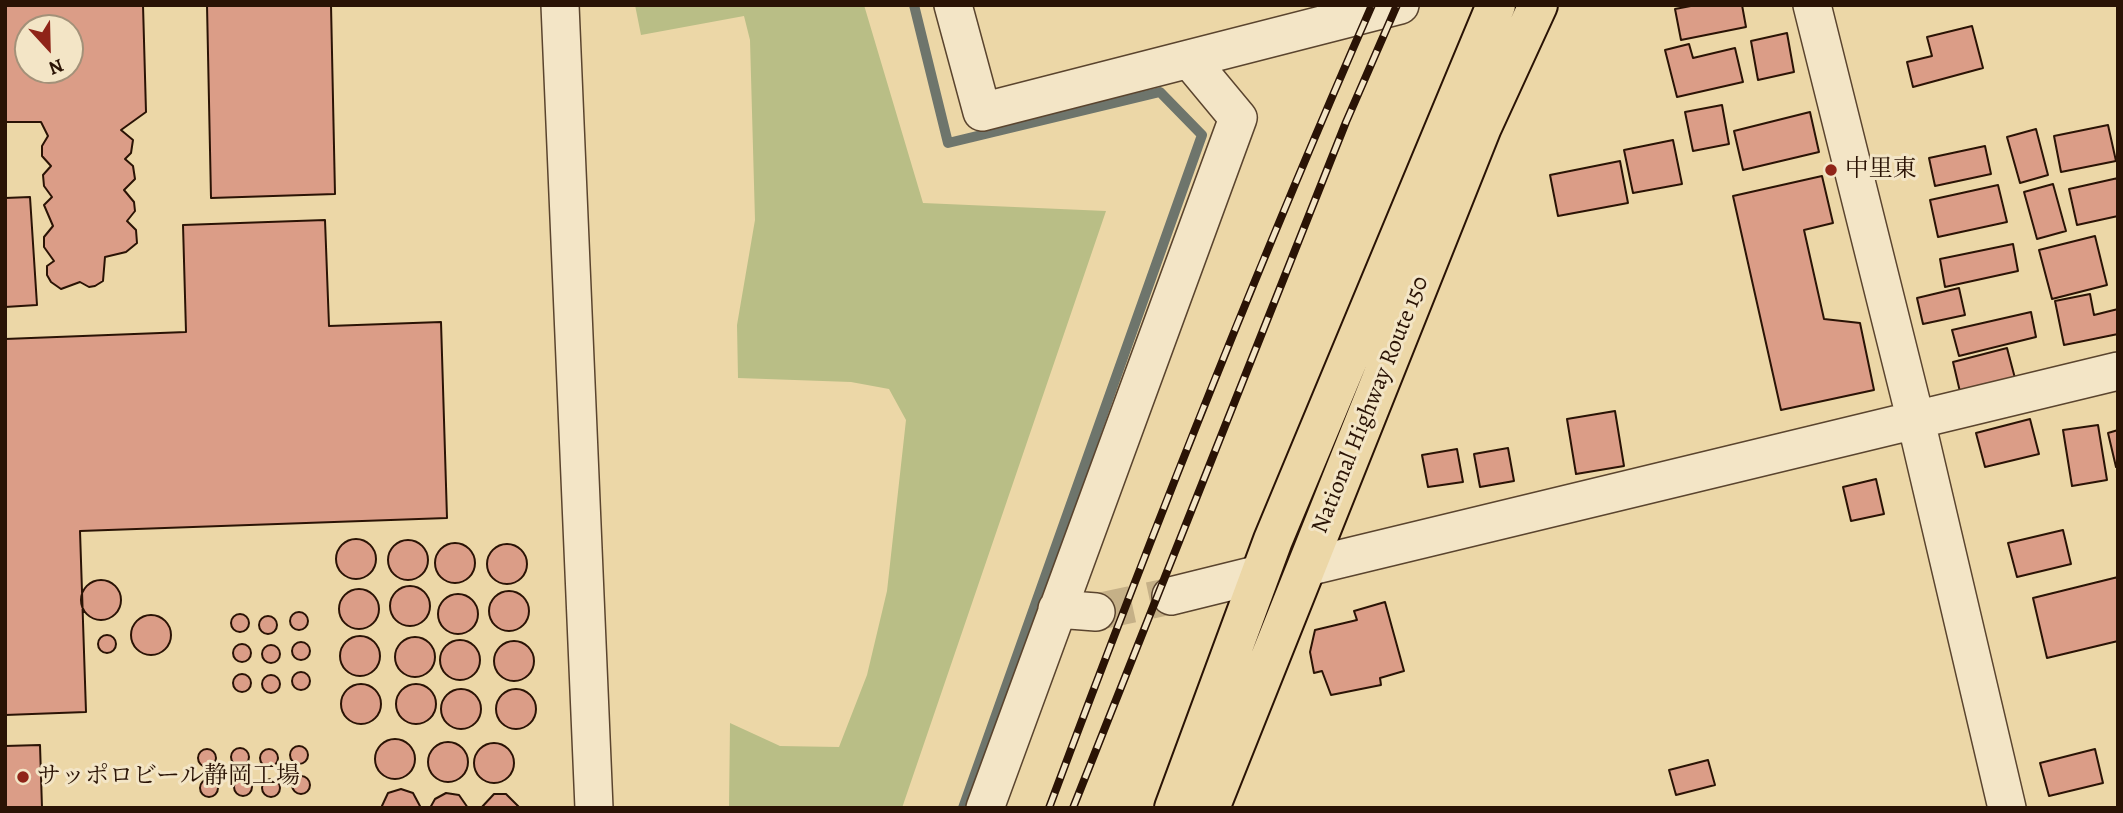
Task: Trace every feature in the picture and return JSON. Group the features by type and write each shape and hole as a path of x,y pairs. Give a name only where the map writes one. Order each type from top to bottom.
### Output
{"highway":[{"name":"National Highway Route 150","path":"1174,808 1260,574 1496,5"},
{"name":"National Highway Route 150","path":"1210,808 1482,127 1538,5"}],"street":[{"path":"560,5 594,808"},
{"path":"953,5 982,113 1400,5"},
{"path":"1812,5 1916,421 2007,808"},
{"path":"985,808 1238,118 1189,59"},
{"path":"1307,567 2118,371"},
{"path":"1171,596 1260,574"},
{"path":"1057,609 1096,612"}],"green space":[{"path":"635,5 864,5 923,203 1106,211 902,808 729,808 730,723 780,746 839,747 867,675 887,591 906,420 889,389 851,382 738,378 737,325 755,220 750,40 744,16 641,35"}],"building":[{"path":"5,5 143,5 146,112 121,130 133,140 131,153 125,159 133,166 135,179 124,190 134,202 135,211 127,221 136,230 137,243 126,252 105,257 103,281 95,286 89,287 80,282 61,289 51,282 47,275 47,266 54,261 44,247 44,237 53,226 44,205 52,197 44,186 43,175 51,166 42,156 42,146 48,136 41,122 5,122"},
{"path":"207,5 331,5 335,194 211,198"},
{"path":"1696,5 1742,5 1746,27 1681,40 1675,9"},
{"path":"1972,26 1983,68 1913,87 1907,62 1932,56 1927,37"},
{"path":"1787,33 1794,72 1758,80 1751,41"},
{"path":"1689,44 1693,58 1735,48 1743,82 1677,97 1665,50"},
{"path":"1722,105 1729,144 1693,151 1685,112"},
{"path":"1810,112 1819,152 1743,170 1734,131"},
{"path":"2108,125 2116,161 2061,172 2054,136"},
{"path":"2036,129 2048,175 2020,183 2007,137"},
{"path":"1673,140 1682,184 1633,193 1624,150"},
{"path":"1985,146 1991,174 1935,186 1929,158"},
{"path":"1620,161 1628,203 1558,216 1550,175"},
{"path":"1822,176 1833,223 1804,230 1824,319 1860,323 1874,390 1781,410 1733,196"},
{"path":"2118,178 2118,216 2077,225 2069,189"},
{"path":"2053,184 2066,231 2037,239 2024,192"},
{"path":"1998,185 2007,222 1938,237 1930,200"},
{"path":"30,197 37,305 5,307 5,198"},
{"path":"325,220 329,326 441,322 447,518 80,531 86,712 5,715 5,339 186,332 183,225"},
{"path":"2095,236 2107,285 2052,299 2039,250"},
{"path":"2013,244 2018,271 1945,287 1940,259"},
{"path":"1959,288 1965,315 1923,324 1917,298"},
{"path":"2090,294 2094,315 2118,309 2118,334 2064,345 2055,301"},
{"path":"2031,312 2036,337 1959,356 1952,330"},
{"path":"2007,348 2016,382 1961,396 1953,362"},
{"path":"1615,411 1624,466 1576,474 1567,419"},
{"path":"2030,419 2039,454 1985,467 1976,433"},
{"path":"2098,425 2107,480 2072,486 2063,430"},
{"path":"2118,430 2118,466 2116,467 2108,433"},
{"path":"1508,448 1514,481 1480,487 1474,454"},
{"path":"1457,449 1463,482 1428,487 1422,455"},
{"path":"1876,479 1884,514 1851,521 1843,487"},
{"path":"2063,530 2071,564 2017,577 2008,543"},
{"path":"356,539 370,545 376,559 370,573 356,579 342,573 336,559 342,545"},
{"path":"408,540 422,546 428,560 422,574 408,580 394,574 388,560 394,546"},
{"path":"455,543 469,549 475,563 469,577 455,583 441,577 435,563 441,549"},
{"path":"507,544 521,550 527,564 521,578 507,584 493,578 487,564 493,550"},
{"path":"2118,577 2118,641 2047,658 2033,598"},
{"path":"101,580 115,586 121,600 115,614 101,620 87,614 81,600 87,586"},
{"path":"410,586 424,592 430,606 424,620 410,626 396,620 390,606 396,592"},
{"path":"359,589 373,595 379,609 373,623 359,629 345,623 339,609 345,595"},
{"path":"509,591 523,597 529,611 523,625 509,631 495,625 489,611 495,597"},
{"path":"458,594 472,600 478,614 472,628 458,634 444,628 438,614 444,600"},
{"path":"1385,602 1404,671 1380,678 1381,685 1331,695 1322,671 1314,673 1310,652 1315,630 1357,620 1354,611"},
{"path":"299,612 305,615 308,621 305,627 299,630 293,627 290,621 293,615"},
{"path":"240,614 246,617 249,623 246,629 240,632 234,629 231,623 234,617"},
{"path":"151,615 165,621 171,635 165,649 151,655 137,649 131,635 137,621"},
{"path":"268,616 274,619 277,625 274,631 268,634 262,631 259,625 262,619"},
{"path":"107,635 113,638 116,644 113,650 107,653 101,650 98,644 101,638"},
{"path":"360,636 374,642 380,656 374,670 360,676 346,670 340,656 346,642"},
{"path":"415,637 429,643 435,657 429,671 415,677 401,671 395,657 401,643"},
{"path":"460,640 474,646 480,660 474,674 460,680 446,674 440,660 446,646"},
{"path":"514,641 528,647 534,661 528,675 514,681 500,675 494,661 500,647"},
{"path":"301,642 307,645 310,651 307,657 301,660 295,657 292,651 295,645"},
{"path":"242,644 248,647 251,653 248,659 242,662 236,659 233,653 236,647"},
{"path":"271,645 277,648 280,654 277,660 271,663 265,660 262,654 265,648"},
{"path":"301,672 307,675 310,681 307,687 301,690 295,687 292,681 295,675"},
{"path":"242,674 248,677 251,683 248,689 242,692 236,689 233,683 236,677"},
{"path":"271,675 277,678 280,684 277,690 271,693 265,690 262,684 265,678"},
{"path":"361,684 375,690 381,704 375,718 361,724 347,718 341,704 347,690"},
{"path":"416,684 430,690 436,704 430,718 416,724 402,718 396,704 402,690"},
{"path":"461,689 475,695 481,709 475,723 461,729 447,723 441,709 447,695"},
{"path":"516,689 530,695 536,709 530,723 516,729 502,723 496,709 502,695"},
{"path":"395,739 409,745 415,759 409,773 395,779 381,773 375,759 381,745"},
{"path":"448,742 462,748 468,762 462,776 448,782 434,776 428,762 434,748"},
{"path":"494,743 508,749 514,763 508,777 494,783 480,777 474,763 480,749"},
{"name":"サッポロビール静岡工場","path":"40,745 42,808 5,808 5,746"},
{"path":"299,746 305,749 308,755 305,761 299,764 293,761 290,755 293,749"},
{"path":"240,748 246,751 249,757 246,763 240,766 234,763 231,757 234,751"},
{"path":"207,749 213,752 216,758 213,764 207,767 201,764 198,758 201,752"},
{"path":"269,749 275,752 278,758 275,764 269,767 263,764 260,758 263,752"},
{"path":"2095,749 2103,783 2049,796 2040,763"},
{"path":"1708,760 1715,785 1676,795 1669,770"},
{"path":"301,776 307,779 310,785 307,791 301,794 295,791 292,785 295,779"},
{"path":"243,778 249,781 252,787 249,793 243,796 237,793 234,787 237,781"},
{"path":"209,779 215,782 218,788 215,794 209,797 203,794 200,788 203,782"},
{"path":"271,779 277,782 280,788 277,794 271,797 265,794 262,788 265,782"},
{"path":"401,789 413,793 421,808 381,808 388,793"},
{"path":"446,793 459,795 468,808 430,808 435,799"},
{"path":"494,794 506,794 520,808 481,808"}],"waterway":[{"path":"914,5 948,143 1160,92 1202,135 963,808"}],"tunnel":[{"path":"1096,612 1171,596"}],"railway":[{"path":"1049,808 1205,404 1372,5"},
{"path":"1073,808 1346,122 1397,5"}],"place":[{"name":"中里東","path":"1831,170"},
{"name":"サッポロビール静岡工場","path":"23,777"}]}
